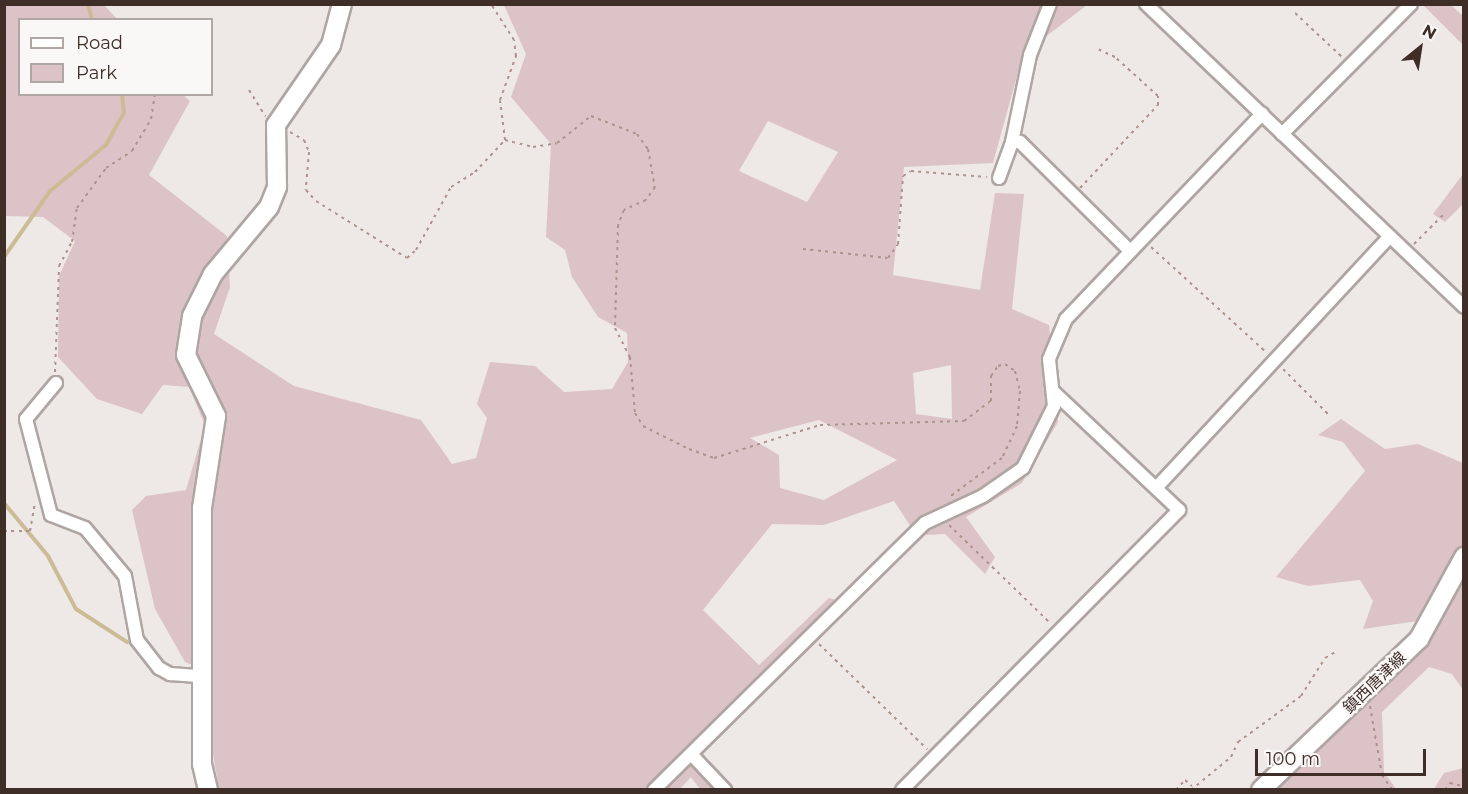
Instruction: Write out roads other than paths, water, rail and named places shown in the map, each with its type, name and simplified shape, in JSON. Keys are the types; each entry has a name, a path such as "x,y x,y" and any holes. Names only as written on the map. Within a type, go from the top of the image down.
{"street":[{"path":"207,789 201,676 202,507 216,416 186,355 192,316 213,274 273,197 276,125 331,45 342,4"},
{"path":"999,177 1012,142 1030,54 1050,4"},
{"path":"1146,4 1464,307"},
{"path":"1282,134 1411,4"},
{"path":"654,789 935,516 983,496 1023,468 1048,424 1054,392 1049,359 1057,333 1130,251 1262,114"},
{"path":"1012,142 1027,147 1130,251"},
{"path":"1157,487 1389,237"},
{"path":"56,383 26,419 51,515 86,528 125,576 137,640 159,668 170,674 201,676"},
{"path":"902,789 1179,510 1054,392"},
{"name":"鎮西唐津線","path":"1261,789 1364,696 1419,639 1464,557"},
{"path":"691,754 725,789"}],"waterway":[{"path":"88,4 92,18"},
{"path":"4,257 50,191 106,145 124,113 122,96"},
{"path":"4,503 48,556 76,609 127,642"}]}
